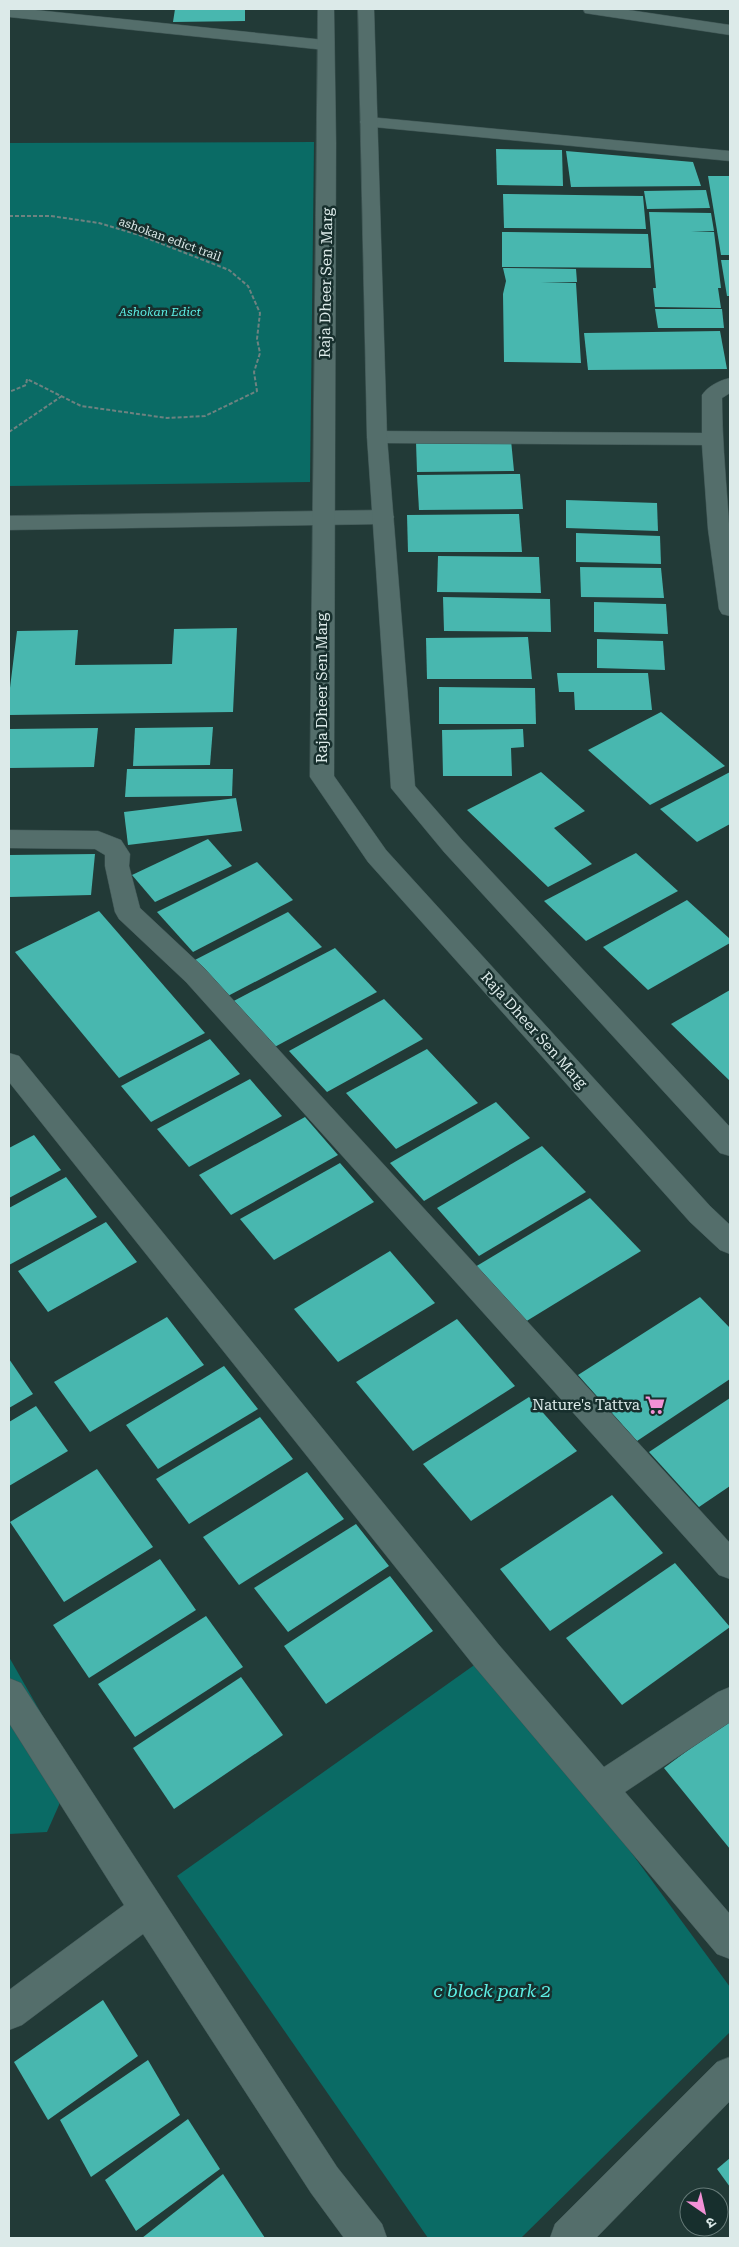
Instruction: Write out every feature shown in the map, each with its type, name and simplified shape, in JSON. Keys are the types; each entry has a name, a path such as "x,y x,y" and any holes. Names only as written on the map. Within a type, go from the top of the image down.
{"street":[{"name":"Raja Dheer Sen Marg","path":"326,9 327,143 322,777 377,856 700,1214 730,1242"},
{"path":"366,9 377,437 403,788 453,846 730,1145"},
{"path":"591,9 649,13 730,30"},
{"path":"9,12 326,45"},
{"path":"369,122 730,156"},
{"path":"730,384 712,395 711,439 725,548 730,609"},
{"path":"377,437 711,439"},
{"path":"9,523 383,517"},
{"path":"9,839 98,840 112,846 118,854 117,866 128,912 195,975 730,1565"},
{"path":"9,1063 487,1656 730,1941"},
{"path":"9,1694 324,2180 368,2238"},
{"path":"600,1789 730,1703"},
{"path":"9,2012 147,1909"},
{"path":"569,2238 730,2075"}],"path":[{"name":"ashokan edict trail","path":"9,216 51,216 99,223 139,235 229,270 248,286 260,313 258,338 260,353 254,372 257,391 205,416 166,418 81,406 27,379 26,385 9,392"},
{"path":"9,432 62,396"}],"green space":[{"name":"Ashokan Edict","path":"314,142 310,482 9,486 9,143"},
{"name":"c block park 2","path":"487,1656 730,1987 730,2032 521,2238 428,2238 177,1876"},
{"path":"9,1657 74,1771 47,1832 9,1834"}],"building":[{"path":"175,9 245,9 245,21 173,22"},
{"path":"496,149 562,150 563,186 497,185"},
{"path":"566,151 693,162 701,186 571,187"},
{"path":"708,176 730,176 730,255 721,255"},
{"path":"706,190 710,208 647,209 644,191"},
{"path":"503,194 643,196 646,229 504,228"},
{"path":"649,212 711,213 714,231 691,231 714,232 721,288 718,288 721,308 655,307 653,288 656,288"},
{"path":"502,232 648,234 651,268 502,267"},
{"path":"721,260 730,260 730,296 727,296"},
{"path":"503,268 576,269 577,282 541,282 576,283 581,363 504,362 503,294 506,281"},
{"path":"655,309 722,309 724,328 658,328"},
{"path":"720,331 727,369 588,370 584,333"},
{"path":"511,440 514,471 417,472 416,442"},
{"path":"520,474 523,509 419,510 417,475"},
{"path":"566,500 657,503 658,531 566,528"},
{"path":"519,514 522,552 408,552 407,515"},
{"path":"576,533 660,536 661,564 576,562"},
{"path":"438,556 539,557 541,593 437,592"},
{"path":"580,567 661,568 664,598 581,597"},
{"path":"443,597 550,599 551,632 444,631"},
{"path":"594,602 666,604 668,634 594,632"},
{"path":"237,628 233,712 9,715 9,696 17,631 78,630 75,665 172,664 174,629"},
{"path":"528,637 532,679 427,679 426,638"},
{"path":"597,639 663,641 665,670 597,668"},
{"path":"557,673 648,673 652,710 575,710 574,692 559,692"},
{"path":"439,687 535,688 536,724 439,724"},
{"path":"661,712 725,766 650,805 588,750"},
{"path":"213,727 210,765 133,766 135,728"},
{"path":"98,728 94,767 9,768 9,729"},
{"path":"523,729 524,747 511,748 512,776 443,776 442,730"},
{"path":"127,769 233,769 232,796 125,797"},
{"path":"541,772 585,811 554,828 592,864 548,887 467,810"},
{"path":"730,772 730,824 697,842 660,809"},
{"path":"236,798 242,831 128,845 124,812"},
{"path":"208,839 232,866 155,902 132,875"},
{"path":"636,853 678,891 586,941 544,901"},
{"path":"95,854 91,895 9,897 9,855"},
{"path":"257,862 293,900 193,952 157,912"},
{"path":"687,900 730,939 730,943 648,990 603,947"},
{"path":"99,911 205,1033 119,1078 15,952"},
{"path":"288,912 322,947 224,998 191,962"},
{"path":"335,948 377,992 269,1050 228,1004"},
{"path":"730,990 730,1081 671,1024"},
{"path":"384,999 423,1039 327,1092 289,1051"},
{"path":"210,1039 240,1074 151,1122 121,1086"},
{"path":"427,1049 478,1103 396,1149 346,1093"},
{"path":"250,1079 282,1116 189,1167 157,1129"},
{"path":"496,1102 530,1138 424,1201 390,1163"},
{"path":"305,1117 338,1155 231,1215 199,1175"},
{"path":"34,1135 61,1170 9,1198 9,1148"},
{"path":"542,1146 586,1192 479,1256 437,1208"},
{"path":"340,1163 374,1202 274,1260 240,1219"},
{"path":"66,1177 97,1217 9,1265 9,1208"},
{"path":"590,1198 641,1251 525,1322 475,1267"},
{"path":"106,1222 137,1262 48,1312 18,1271"},
{"path":"390,1251 435,1303 338,1362 294,1309"},
{"path":"700,1297 730,1328 730,1379 637,1441 578,1375"},
{"path":"167,1317 204,1365 90,1432 54,1382"},
{"path":"457,1319 515,1386 413,1451 356,1382"},
{"path":"9,1359 33,1394 9,1408"},
{"path":"224,1366 258,1409 158,1469 126,1425"},
{"path":"529,1397 577,1451 471,1521 423,1464"},
{"path":"730,1398 730,1486 699,1507 649,1452"},
{"path":"36,1406 68,1451 9,1486 9,1422"},
{"path":"260,1417 293,1459 189,1524 156,1479"},
{"path":"97,1469 153,1547 64,1602 10,1522"},
{"path":"307,1472 344,1519 239,1585 203,1537"},
{"path":"612,1495 663,1553 550,1631 500,1569"},
{"path":"356,1524 389,1566 288,1632 254,1588"},
{"path":"160,1559 196,1610 89,1678 53,1625"},
{"path":"675,1563 730,1627 622,1705 566,1638"},
{"path":"390,1576 433,1631 326,1704 284,1646"},
{"path":"206,1616 243,1667 135,1737 98,1684"},
{"path":"241,1677 283,1735 174,1809 133,1748"},
{"path":"730,1719 730,1849 664,1768"},
{"path":"103,2000 138,2056 48,2120 14,2062"},
{"path":"148,2060 180,2115 91,2177 60,2120"},
{"path":"188,2119 220,2169 136,2231 105,2180"},
{"path":"730,2158 730,2187 717,2169"},
{"path":"223,2174 265,2238 142,2238"}],"place":[{"name":"Nature's Tattva","path":"655,1405"}]}
